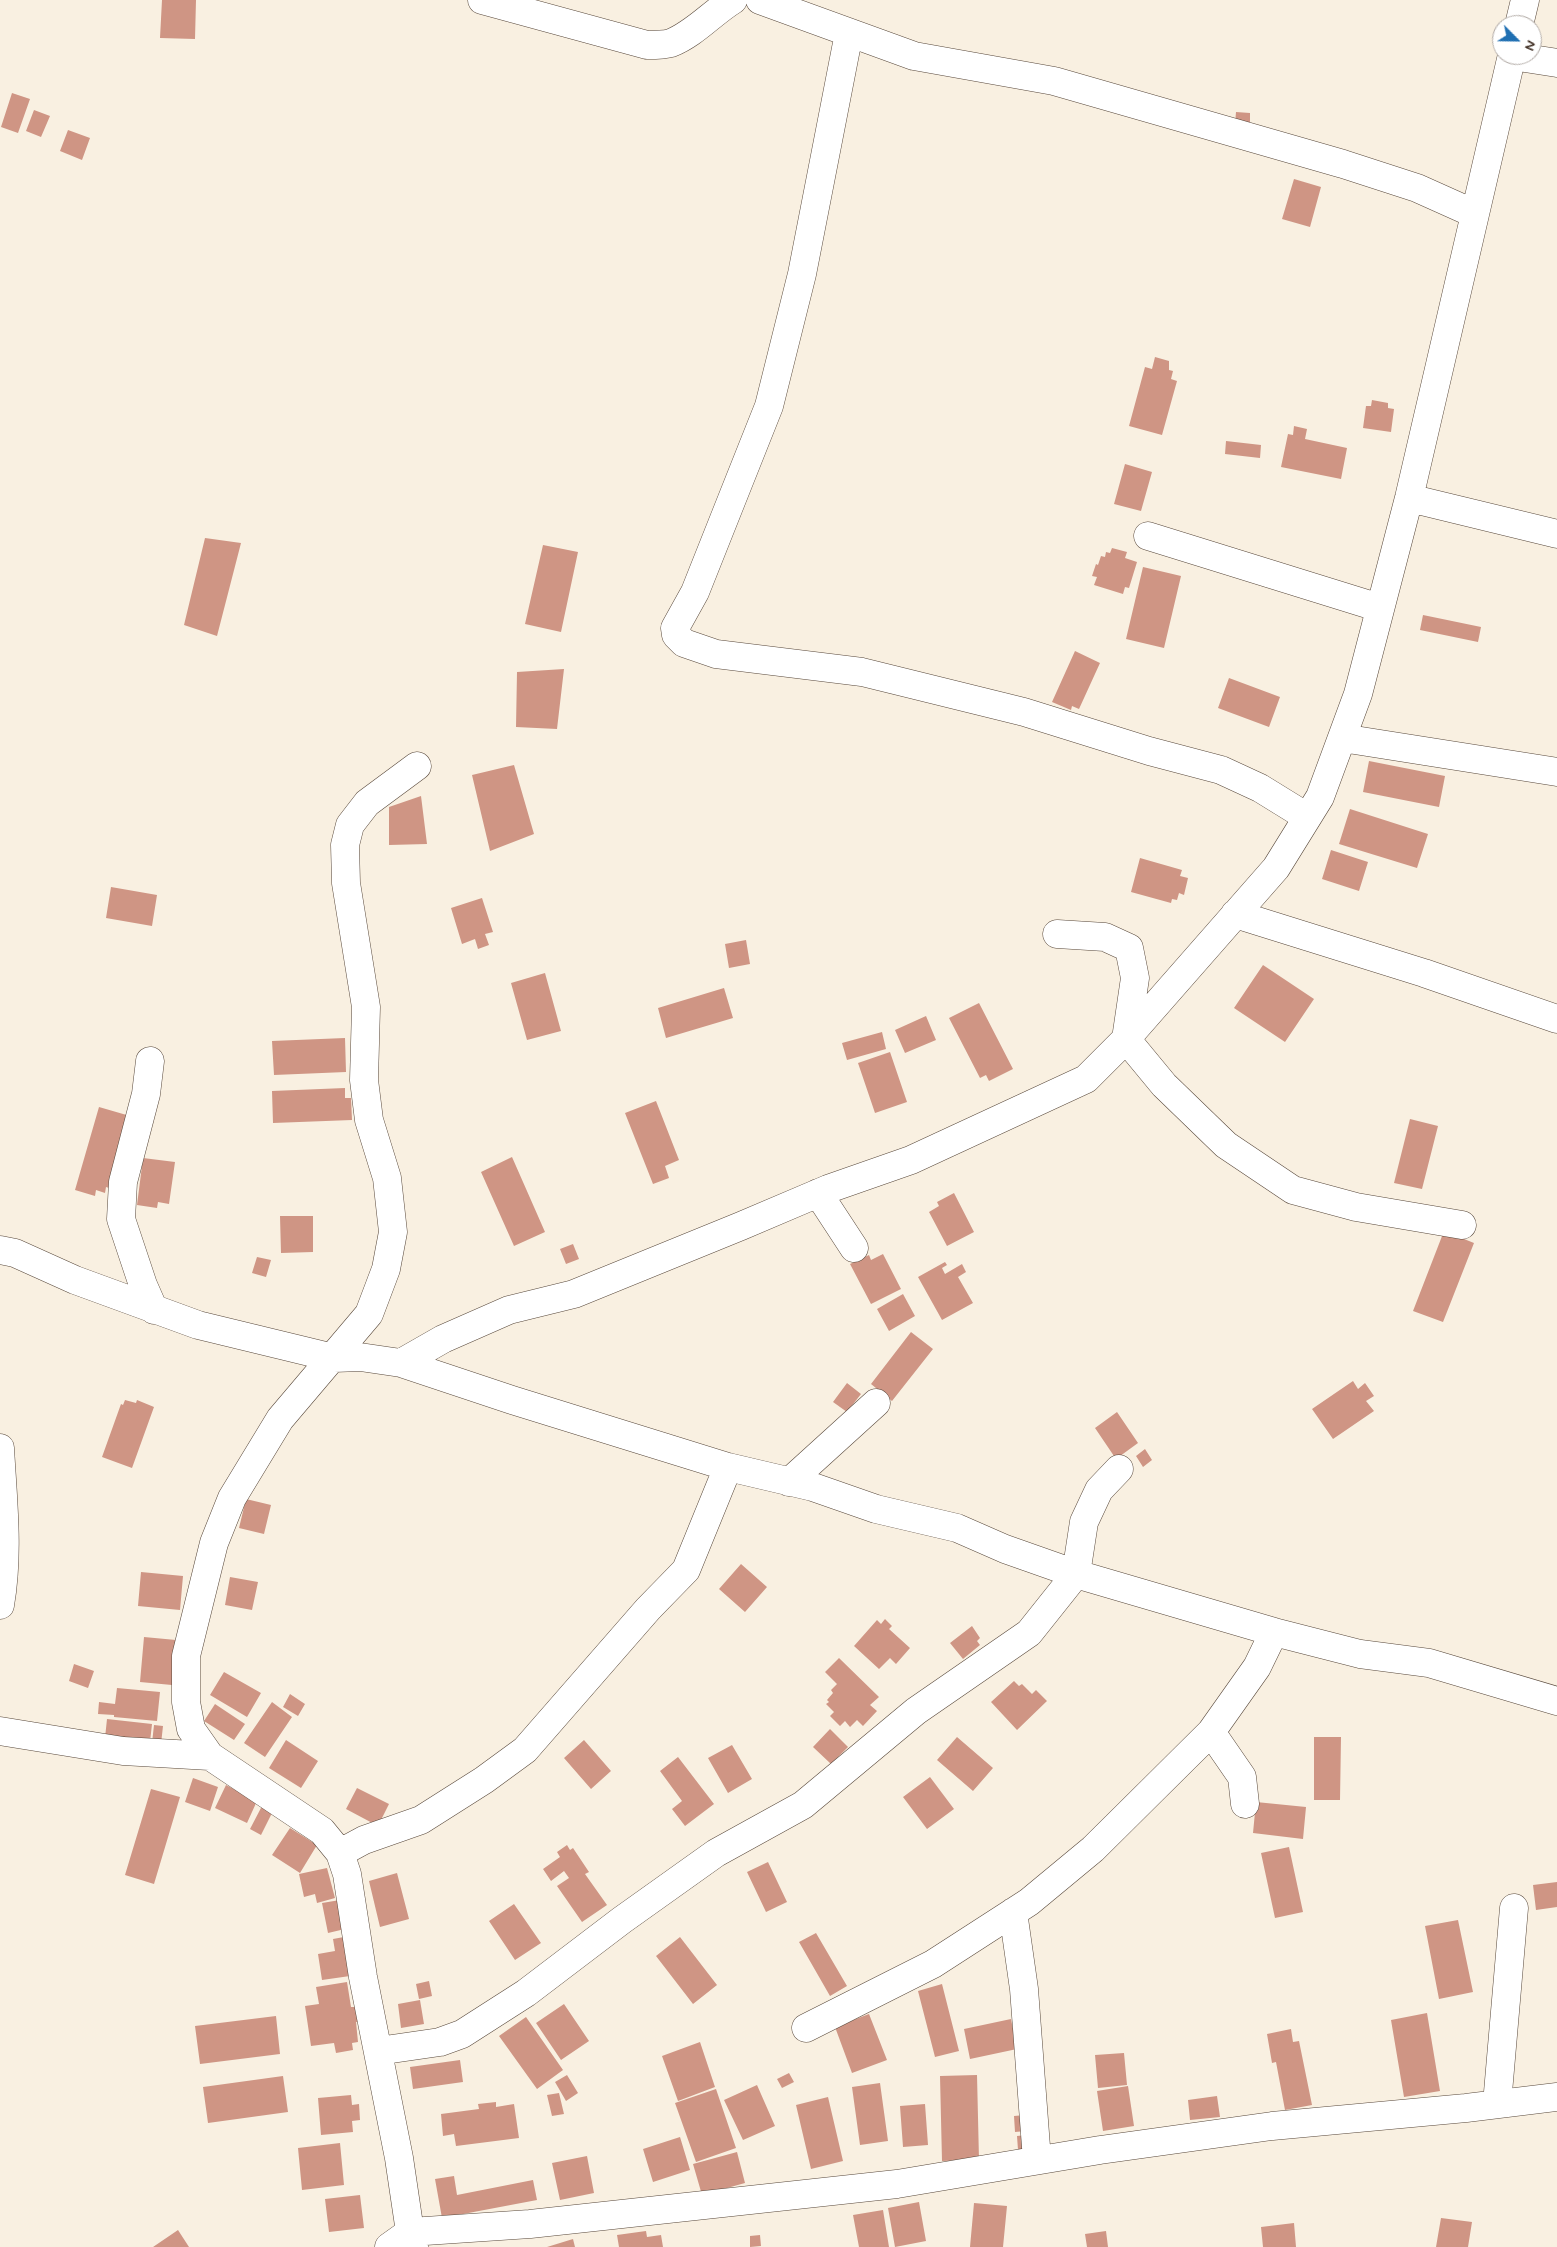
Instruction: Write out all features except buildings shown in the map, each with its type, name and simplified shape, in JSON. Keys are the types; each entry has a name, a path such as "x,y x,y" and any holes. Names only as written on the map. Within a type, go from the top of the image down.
{"street":[{"path":"482,0 647,45 669,43 689,34 715,11 733,0"},
{"path":"760,0 804,14 849,33 914,56 1054,81 1334,162 1417,188 1474,214"},
{"path":"1521,15 1525,0"},
{"path":"849,33 802,274 769,406 695,592 675,628 676,635 684,643 716,654 862,672 1024,712 1148,751 1221,770 1260,788 1307,817"},
{"path":"1542,60 1557,63"},
{"path":"401,1363 443,1339 509,1310 574,1294 818,1193 910,1160 1086,1079 1126,1040 1276,868 1320,797 1358,694 1410,498 1510,65"},
{"path":"1410,498 1557,534"},
{"path":"1148,536 1380,608"},
{"path":"1342,738 1557,772"},
{"path":"417,766 367,803 350,825 346,845 346,883 366,1007 364,1080 369,1120 388,1178 393,1232 386,1269 369,1314 334,1358 280,1419 232,1498 214,1543 186,1656 186,1702 191,1729 210,1756 322,1830 340,1853 347,1874 363,1977 378,2051 405,2242 530,2224 887,2185 1037,2160 1272,2126 1557,2097"},
{"path":"1235,914 1424,973 1557,1019"},
{"path":"1057,934 1105,937 1129,948 1135,978 1126,1040 1164,1085 1226,1145 1293,1190 1356,1207 1462,1225"},
{"path":"150,1061 146,1094 123,1182 122,1219 143,1285 154,1310"},
{"path":"818,1193 854,1248"},
{"path":"0,1250 15,1253 75,1280 198,1325 334,1358 360,1357 401,1363 512,1400 728,1467 813,1487 876,1509 957,1528 1005,1549 1076,1574 1274,1632 1360,1654 1429,1663 1557,1701"},
{"path":"789,1482 876,1403"},
{"path":"0,1448 5,1528 5,1574 0,1605"},
{"path":"340,1853 364,1840 421,1820 484,1780 526,1750 648,1609 686,1570 728,1467"},
{"path":"378,2051 440,2042 462,2034 526,1993 622,1920 716,1853 803,1805 916,1711 1029,1633 1076,1574 1084,1522 1099,1490 1119,1469"},
{"path":"806,2028 933,1964 1029,1902 1093,1849 1210,1732 1257,1667 1274,1632"},
{"path":"0,1731 123,1752 210,1756"},
{"path":"1210,1732 1242,1777 1245,1804"},
{"path":"1497,2104 1514,1908"},
{"path":"1013,1912 1024,1989 1037,2160"}]}
